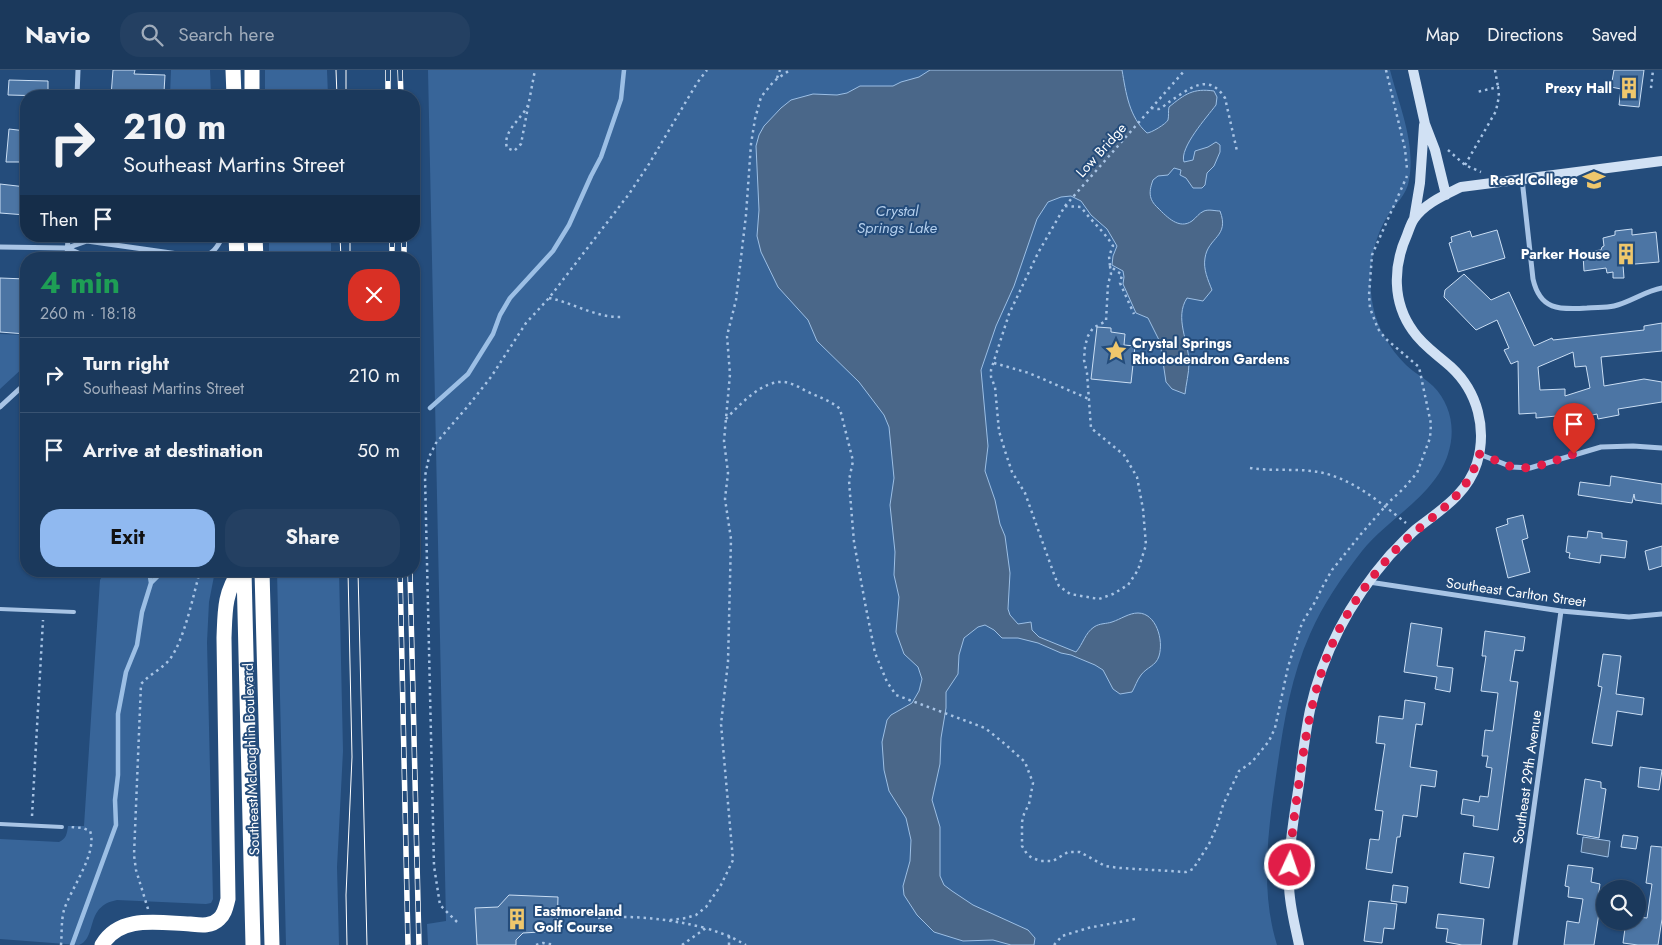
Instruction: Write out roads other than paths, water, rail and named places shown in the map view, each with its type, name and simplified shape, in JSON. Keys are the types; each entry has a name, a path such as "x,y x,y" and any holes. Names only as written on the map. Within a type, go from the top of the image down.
{"highway":[{"path":"233,70 234,90"},
{"path":"252,70 252,90"},
{"path":"102,945 116,929 126,924 152,922 213,924 221,919 226,910 228,898 224,638 226,601 231,582 235,577"},
{"name":"Southeast McLoughlin Boulevard","path":"244,577 253,945"},
{"name":"Southeast McLoughlin Boulevard","path":"262,577 272,945"}],"main road":[{"path":"1413,70 1424,124 1435,150 1446,195"},
{"path":"1299,945 1289,886 1293,828 1306,730 1314,693 1327,655 1345,618 1368,582 1390,555 1415,530 1458,495 1474,472 1479,454 1481,430 1477,407 1472,395 1459,375 1421,341 1404,318 1399,304 1396,280 1399,255 1414,219 1420,183 1424,124"},
{"path":"1414,219 1426,208 1461,188 1662,161"}],"street":[{"path":"77,90 78,70"},
{"path":"1522,179 1533,279 1536,291 1546,304 1567,310 1614,306 1644,293 1662,288"},
{"path":"68,242 68,252"},
{"path":"0,247 68,248 84,242"},
{"path":"93,242 150,252"},
{"path":"68,248 76,252"},
{"path":"0,407 20,389"},
{"path":"1479,454 1512,467 1530,468 1601,447 1633,446 1662,448"},
{"name":"Southeast Carlton Street","path":"1368,582 1561,611 1629,617 1662,614"},
{"name":"Southeast 29th Avenue","path":"1516,945 1561,611"}],"lane":[{"path":"0,609 74,612"},
{"path":"0,824 62,827"}],"water":[{"name":"Crystal Springs Lake","path":"930,70 1122,70 1132,112 1147,133 1167,122 1169,107 1185,95 1195,91 1207,90 1214,91 1217,97 1216,105 1195,133 1184,156 1184,162 1193,160 1195,151 1216,142 1220,145 1220,152 1214,166 1207,173 1205,185 1202,188 1193,188 1186,178 1180,175 1181,170 1174,168 1168,175 1158,176 1153,180 1150,191 1155,205 1169,218 1178,223 1182,224 1192,221 1202,212 1208,210 1220,211 1222,220 1220,232 1210,245 1205,258 1205,270 1212,290 1203,301 1187,298 1183,306 1182,322 1189,363 1185,394 1172,389 1166,382 1160,342 1148,318 1136,313 1123,284 1123,271 1112,265 1117,246 1107,229 1091,215 1081,201 1071,196 1061,197 1048,202 1037,219 1014,286 996,326 981,370 988,446 985,471 1005,536 1010,573 1008,609 1010,615 1018,624 1031,622 1032,630 1039,637 1076,652 1088,632 1094,627 1131,614 1144,614 1154,622 1160,643 1159,656 1156,662 1141,675 1132,692 1120,694 1113,689 1103,670 1095,665 1038,643 1018,638 1002,638 985,625 978,627 964,638 959,655 958,674 946,692 940,764 932,800 940,827 940,876 944,885 973,905 1028,930 1035,938 1034,945 1011,945 993,940 963,941 934,932 917,915 904,895 903,886 910,861 911,840 906,818 889,791 884,770 882,742 887,720 891,715 912,703 919,691 922,679 918,667 904,654 896,632 899,597 894,575 895,552 890,505 894,478 889,427 884,415 859,382 817,341 808,320 778,287 761,252 757,236 759,210 756,146 764,126 781,108 791,100 813,94 837,95 847,93 860,86 893,86 919,77"},
{"path":"1583,837 1610,841 1608,857 1581,852"}],"waterway":[{"path":"430,408 468,374 493,334 500,315 510,298 553,251 569,225 601,157 621,99 624,70"},
{"path":"150,577 151,583"},
{"path":"72,945 116,825 118,714 126,672 137,645 142,612 151,583 157,577"}],"tram line":[{"path":"336,70 337,90"},
{"path":"346,70 346,90"},
{"path":"340,242 341,252"},
{"path":"350,242 350,252"},
{"path":"347,945 346,895 352,757 348,577"},
{"path":"358,577 367,945"}],"railway":[{"path":"388,70 388,90"},
{"path":"400,70 401,90"},
{"path":"392,242 392,252"},
{"path":"404,242 404,252"},
{"path":"400,577 408,945"},
{"path":"410,577 419,945"}],"place":[{"name":"Prexy Hall","path":"1629,88"},
{"name":"Reed College","path":"1594,180"},
{"name":"Parker House","path":"1626,254"},
{"name":"Crystal Springs Rhododendron Gardens","path":"1116,351"},
{"name":"Eastmoreland Golf Course","path":"517,919"}]}
